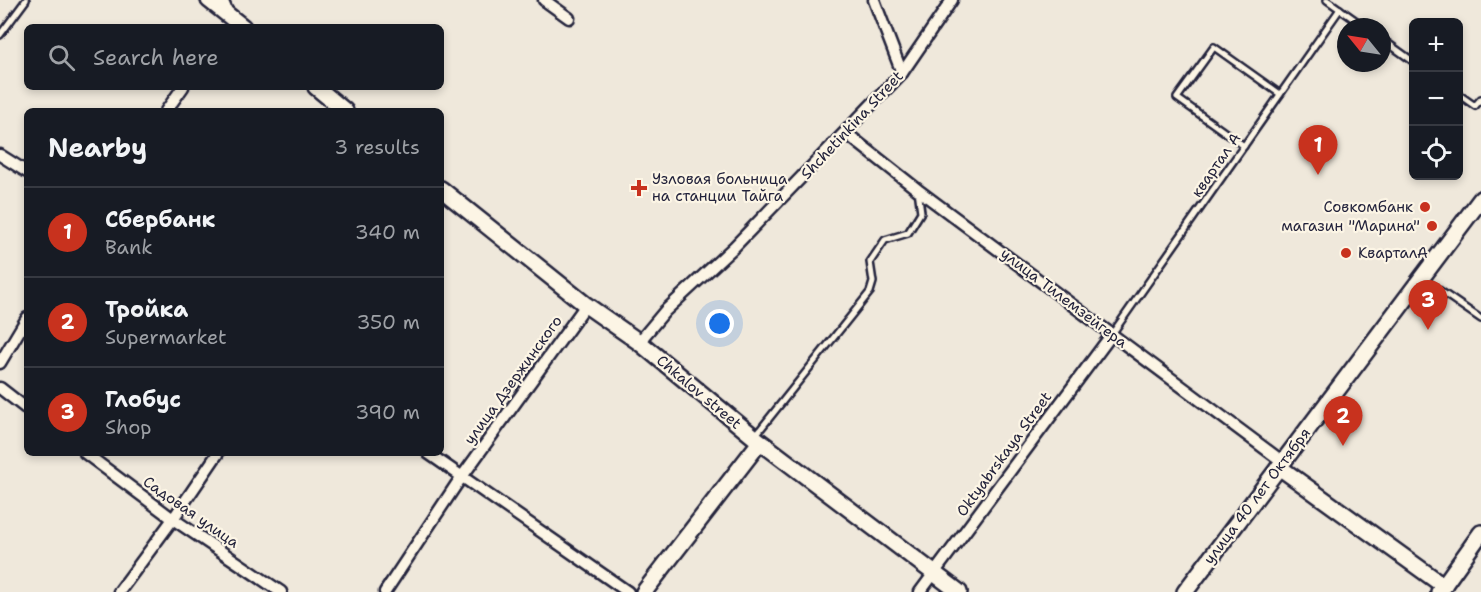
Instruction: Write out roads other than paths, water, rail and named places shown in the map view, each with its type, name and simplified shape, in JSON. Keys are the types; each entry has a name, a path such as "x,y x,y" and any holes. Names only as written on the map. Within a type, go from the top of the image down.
{"street":[{"path":"209,0 234,24"},
{"path":"544,0 569,18"},
{"path":"874,0 902,73"},
{"name":"Shchetinkina Street","path":"639,342 665,311 735,247 902,73 952,0"},
{"path":"168,108 181,90"},
{"path":"320,90 341,108"},
{"name":"улица Тилемзейгера","path":"846,133 918,190 1112,334 1442,589"},
{"path":"0,154 24,170"},
{"name":"Chkalov street","path":"444,191 586,305 639,342 757,440 959,592"},
{"name":"улица 40 лет Октября","path":"1185,592 1481,200"},
{"name":"улица Дзержинского","path":"385,592 462,476 586,305"},
{"path":"0,363 24,323"},
{"name":"Oktyabrskaya Street","path":"921,592 1112,334"},
{"path":"0,388 24,407"},
{"path":"644,592 757,440"},
{"name":"Садовая улица","path":"89,456 173,519 280,592"},
{"path":"119,592 216,456"},
{"path":"432,456 628,592"},
{"path":"1442,589 1481,533"}],"lane":[{"path":"0,35 26,0"},
{"path":"225,0 234,24"},
{"path":"1327,0 1352,18"},
{"name":"квартал А","path":"1112,334 1340,9"},
{"path":"1391,46 1409,59"},
{"path":"1244,146 1177,98 1214,47 1280,94"},
{"path":"1463,98 1475,106 1481,99"},
{"path":"757,440 870,292 873,282 870,262 885,240 908,233 921,212 918,190"},
{"path":"1421,279 1481,319"}],"place":[{"name":"Сбербанк","path":"1318,175"},
{"name":"Узловая больница на станции Тайга","path":"639,188"},
{"name":"Совкомбанк","path":"1425,207"},
{"name":"магазин \"Марина\"","path":"1432,226"},
{"name":"КварталА","path":"1346,253"},
{"name":"Глобус","path":"1428,330"},
{"name":"Тройка","path":"1343,446"}]}
